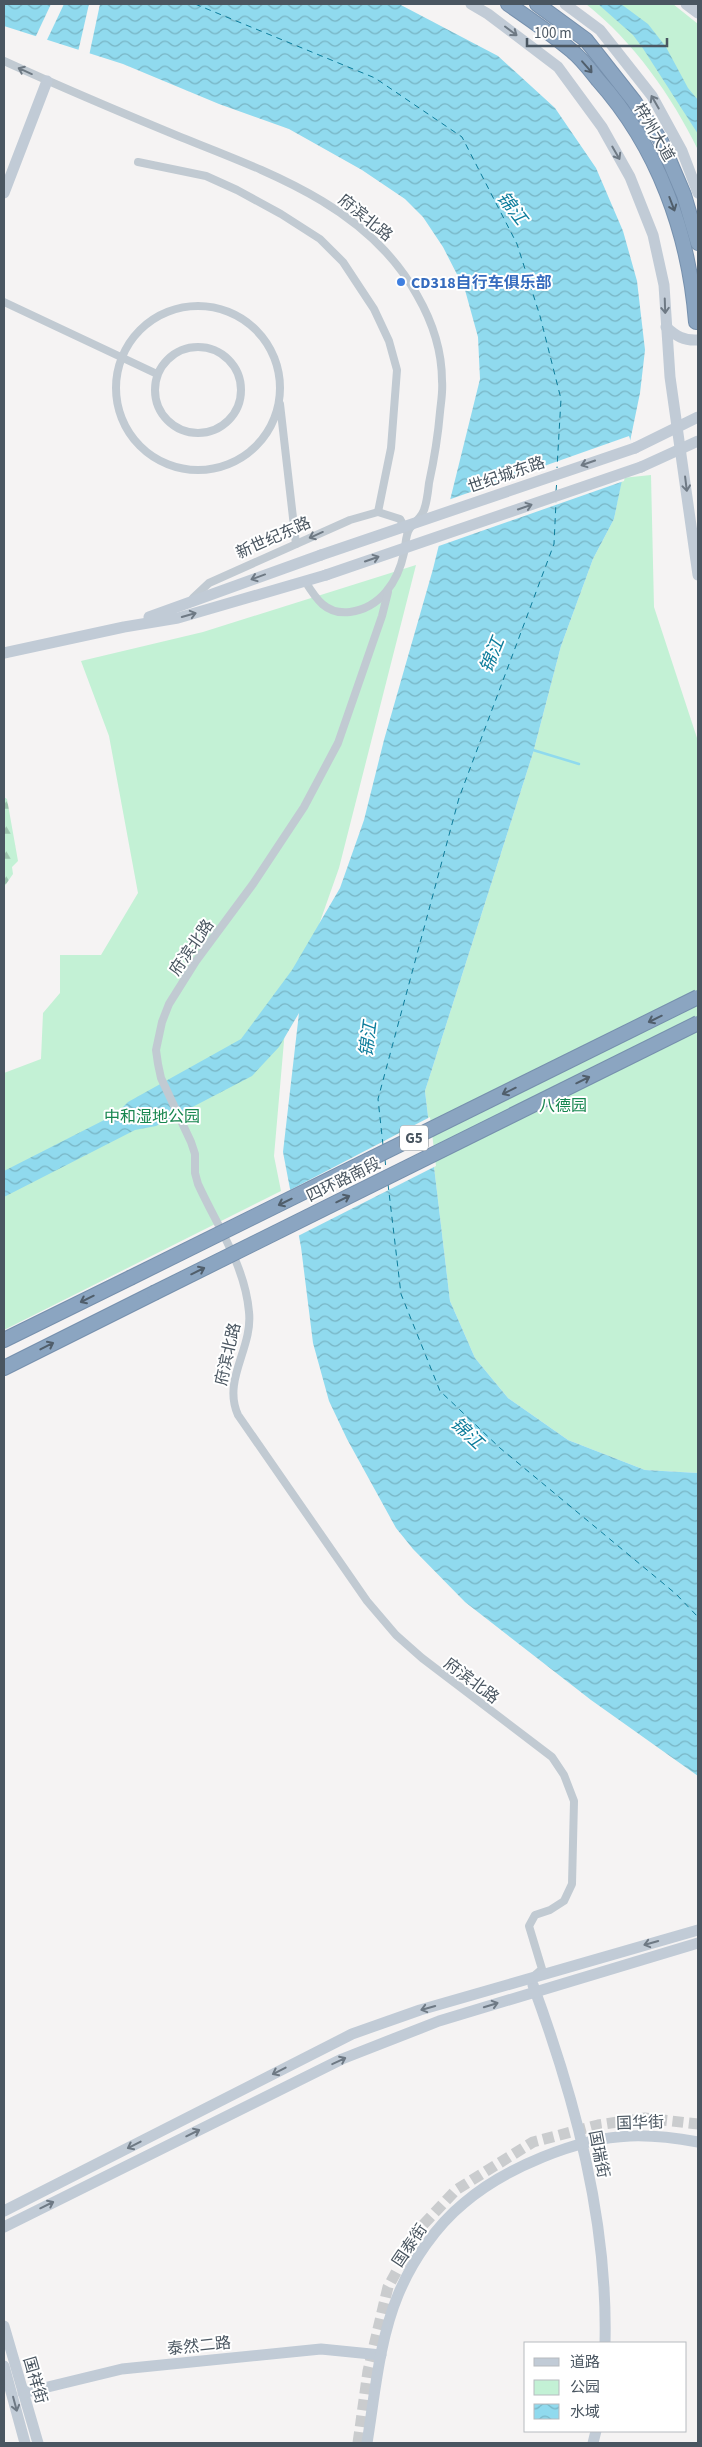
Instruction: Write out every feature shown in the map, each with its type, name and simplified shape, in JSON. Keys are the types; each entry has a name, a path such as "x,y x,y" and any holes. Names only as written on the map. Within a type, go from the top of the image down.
{"highway":[{"name":"梓州大道","path":"508,4 574,53 615,99 642,140 673,205 688,263 696,322"},
{"name":"梓州大道","path":"537,4 586,40 661,141 684,195 698,243"},
{"name":"四环路南段","path":"4,1340 698,997"},
{"name":"四环路南段","path":"4,1368 698,1023"}],"street":[{"path":"471,4 488,14 558,67 602,127 630,177 653,235 664,285 670,378 698,575"},
{"path":"566,4 600,30 652,96 682,151 698,193"},
{"path":"686,4 698,13"},
{"name":"府滨北路","path":"4,61 47,81 265,170 334,207 368,233 393,258 426,310 437,340 443,380 439,432 424,512 407,531 404,555 388,592 382,616 338,743 304,808 253,884 196,961 169,1004 158,1033 156,1050 161,1078 196,1154 195,1173 198,1184 244,1279 250,1313 245,1349 232,1390 232,1403 238,1415 367,1601 396,1635 422,1658 552,1757 564,1775 574,1801 572,1884 564,1901 550,1910 535,1915 529,1926 542,1969 530,1978"},
{"path":"4,193 8,167 24,144 47,81"},
{"path":"138,162 206,176 237,190 281,214 320,239 343,262 374,309 389,341 397,370 391,448 378,512 400,520 407,531"},
{"path":"4,302 157,374"},
{"path":"280,401 272,426 256,447 234,462 209,470 183,469 158,460 138,444 123,423 116,398 118,370 128,344 148,323 172,310 200,306 228,311 252,325 270,347 280,373 280,401 296,544"},
{"path":"666,327 676,336 689,340 698,340"},
{"path":"202,346 216,350 228,358 236,368 241,382 242,396 237,410 228,422 216,430 202,433 180,429 163,416 156,402 154,388 157,374 165,362 175,353 188,347 202,346"},
{"name":"世纪城东路","path":"320,554 634,448 698,417"},
{"path":"681,450 698,440"},
{"name":"新世纪东路","path":"4,653 124,626 178,618 326,575 641,467 681,450"},
{"name":"新世纪东路","path":"189,603 209,583 350,520 378,512"},
{"name":"新世纪东路","path":"124,626 320,554"},
{"path":"305,581 314,595 326,607 336,613 352,612 369,606 388,592"},
{"path":"4,2211 352,2034 420,2010 698,1930"},
{"path":"4,2227 342,2059 439,2022 698,1943"},
{"name":"国瑞街","path":"530,1978 561,2064 583,2143 606,2305 605,2342"},
{"name":"国华街","path":"583,2143 629,2136 670,2136 698,2142"},
{"name":"国泰街","path":"367,2443 381,2355 398,2295 416,2258 463,2203 492,2182 540,2159 583,2143"},
{"name":"国祥街","path":"4,2326 38,2443"},
{"name":"泰然二路","path":"23,2393 122,2369 321,2349 381,2355"},
{"name":"国祥街","path":"4,2366 25,2443"}],"green space":[{"path":"586,4 673,4 698,24 698,150 664,90 650,71 620,35"},
{"name":"八德园","path":"651,475 654,607 698,741 698,1473 645,1470 568,1440 508,1398 475,1358 450,1301 425,1091 533,753 561,646 593,559 614,519 622,478"},
{"name":"中和湿地公园","path":"416,565 339,868 286,1018 274,1156 281,1191 4,1330 4,1073 41,1059 43,1013 60,993 60,955 101,955 138,893 109,736 81,661 203,632"},
{"path":"4,797 7,799 18,861 12,867 13,874 4,887"}],"water":[{"name":"锦江","path":"4,4 399,4 498,56 555,108 596,168 623,231 637,281 645,350 640,393 614,519 593,559 561,646 533,753 425,1091 450,1301 475,1358 508,1398 568,1440 645,1470 698,1473 698,1776 591,1700 465,1602 413,1549 396,1528 347,1439 329,1401 313,1343 301,1247 283,1152 299,1013 279,1047 252,1076 156,1126 135,1130 4,1197 4,1171 116,1114 128,1102 241,1039 292,970 340,888 364,820 384,740 433,569 480,379 478,337 465,290 443,247 423,217 405,199 362,170 289,129 219,104 123,64 4,26"},
{"path":"598,4 621,4 648,24 666,47 688,88 698,100 698,134 633,35"}],"pier":[{"path":"51,4 64,4 46,42 35,38"},
{"path":"89,4 100,4 89,56 78,52"},
{"path":"629,436 632,445 624,481 436,547 448,500"},
{"path":"430,1117 436,1166 296,1237 288,1191"}],"waterway":[{"path":"533,750 579,764"}],"ferry route":[{"path":"195,4 375,78 462,137 517,244 540,316 561,399 557,468"},
{"path":"556,491 557,480"},
{"path":"383,1145 378,1099 459,798 554,544 556,502"},
{"path":"385,1159 386,1170"},
{"path":"388,1184 401,1294 440,1391 500,1448 676,1594 698,1617"}],"tunnel":[{"path":"358,2443 368,2371 388,2287 421,2227 456,2190 533,2142 598,2125 645,2118 698,2124"}],"place":[{"name":"CD318自行车俱乐部","path":"401,282"}]}
